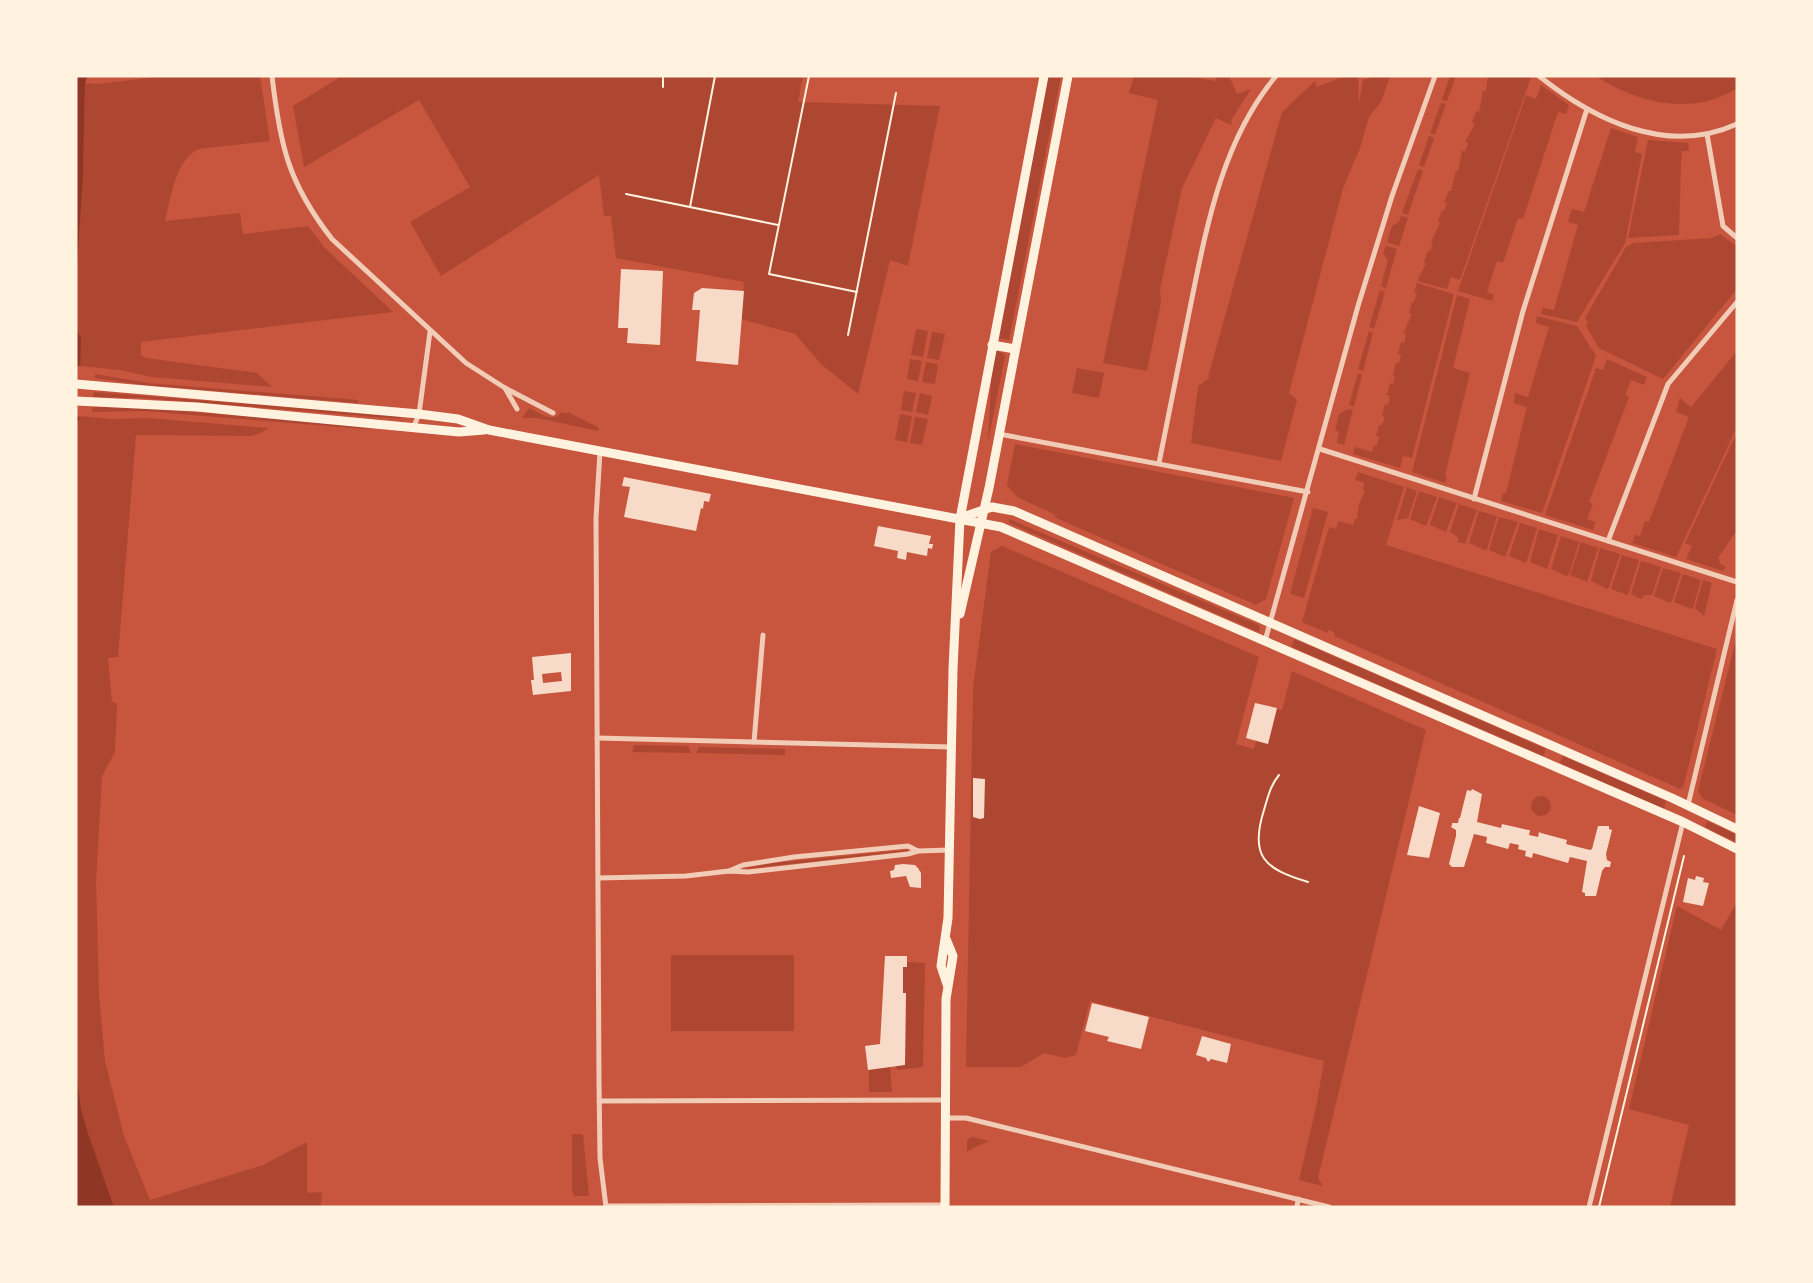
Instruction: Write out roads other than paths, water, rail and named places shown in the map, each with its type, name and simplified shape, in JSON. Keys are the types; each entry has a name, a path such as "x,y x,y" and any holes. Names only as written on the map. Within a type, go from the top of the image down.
{"main road":[{"path":"945,1206 948,984 941,966 946,939 960,518 1044,76"},
{"path":"956,634 999,434 1068,76"},
{"path":"992,344 1016,349"},
{"path":"76,384 458,419 489,430 981,522 1034,540 1683,822 1737,849"},
{"path":"76,401 160,404 414,426 459,432 489,430"},
{"path":"960,518 984,508 999,507 1014,511 1688,805 1737,829"}],"street":[{"path":"272,76 279,134 286,160 315,218 345,253 466,363 505,388 553,413"},
{"path":"1159,464 1207,226 1222,178 1251,111 1261,94 1276,76"},
{"path":"1266,641 1358,306 1388,210 1434,76"},
{"path":"1539,76 1587,109 1613,123 1647,134 1675,137 1707,134 1737,124"},
{"path":"1474,499 1523,311 1587,109"},
{"path":"1707,134 1723,226 1737,238"},
{"path":"1608,541 1668,384 1737,302"},
{"path":"414,426 418,414 430,332"},
{"path":"505,388 517,409"},
{"path":"999,434 1308,492"},
{"path":"1320,449 1737,582"},
{"path":"600,450 596,518 599,1101 600,1158 606,1207 945,1206"},
{"path":"1688,805 1737,600"},
{"path":"754,742 763,635"},
{"path":"598,738 951,747"},
{"path":"1589,1207 1683,822"},
{"path":"729,871 742,865 794,857 908,846 918,850 948,850"},
{"path":"599,878 686,876 729,871 748,872 908,854 918,850"},
{"path":"599,1101 946,1100"},
{"path":"946,1118 966,1118 1329,1207"},
{"path":"1296,1207 1298,1199"}]}
